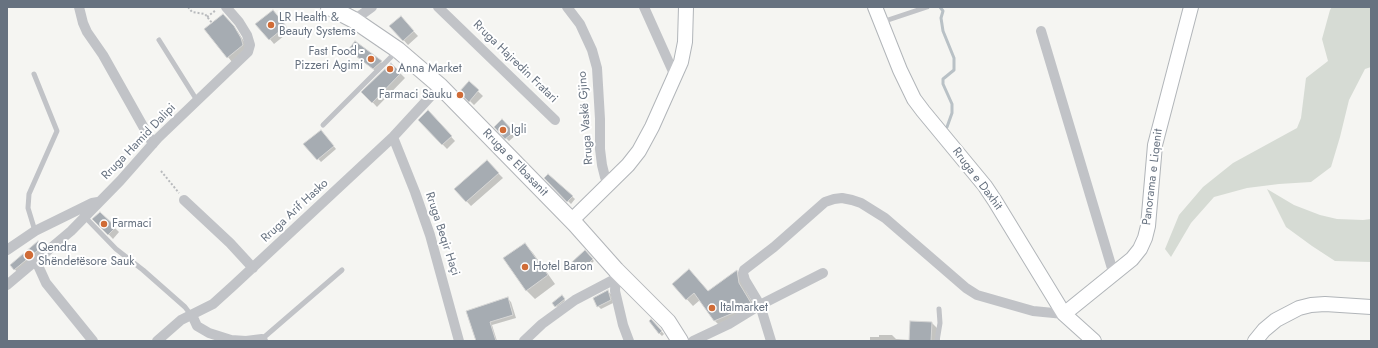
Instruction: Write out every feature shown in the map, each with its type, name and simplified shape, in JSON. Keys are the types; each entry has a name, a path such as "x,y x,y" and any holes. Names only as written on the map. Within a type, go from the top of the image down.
{"main road":[{"name":"Rruga e Elbasanit","path":"329,7 359,13 398,50 440,86 572,220 616,274 668,322 680,341"}],"street":[{"path":"80,7 83,23 87,32 103,56 152,144"},
{"path":"359,13 372,7"},
{"name":"Rruga Hajredin Fratari","path":"438,7 556,120"},
{"name":"Rruga Vaskë Gjino","path":"567,7 580,24 592,50 596,68 601,154 605,177 609,184"},
{"path":"644,7 676,76"},
{"path":"572,220 628,165 639,151 652,127 681,62 685,42 686,7"},
{"name":"Rruga e Daxhit","path":"875,7 900,70 914,99 988,191 1064,314 1094,341"},
{"name":"Panorama e Liqenit","path":"1064,314 1132,259 1140,249 1145,238 1148,226 1155,145 1191,7"},
{"name":"Rruga Hamid Dalipi","path":"7,285 71,231 100,202 152,144 198,102 248,52 250,45 247,35 240,22 221,8"},
{"path":"1041,31 1114,275"},
{"name":"Rruga Arif Hasko","path":"157,341 181,320 213,304 393,137 440,86"},
{"name":"Rruga Beqir Haçi","path":"393,137 430,235 459,341"},
{"path":"771,341 760,305 745,280 743,273 744,270 825,202 842,198 861,203 885,218 966,288 977,295 1033,311 1064,314"},
{"path":"184,200 230,243 252,268"},
{"path":"7,250 35,231 92,203 100,202"},
{"path":"36,261 46,283 93,341"},
{"path":"693,341 729,324 760,305 823,273"},
{"path":"524,341 542,324 616,274"},
{"path":"616,274 615,291 626,340"},
{"path":"1255,341 1264,330 1276,320 1299,308 1325,304 1371,307"},
{"path":"192,315 197,326 209,333 231,340 262,340"}],"lane":[{"path":"881,22 927,7"},
{"path":"159,40 198,102"},
{"path":"323,125 398,50"},
{"path":"34,74 57,131 29,194 28,208 35,231"},
{"path":"85,217 116,249 186,306 192,315"},
{"path":"262,340 342,270"},
{"path":"937,341 940,324 939,309"}],"path":[{"path":"188,7 192,12 205,14 212,23"},
{"path":"207,17 221,8"},
{"path":"161,171 184,200"}],"shaded area":[{"path":"1332,7 1371,7 1371,67 1365,69 1349,100 1331,167 1311,182 1247,188 1214,197 1191,223 1171,257 1165,249 1179,215 1203,187 1233,163 1297,128 1301,118 1306,78 1328,61 1322,39"},
{"path":"1267,189 1294,205 1320,215 1337,219 1371,219 1371,262 1335,261 1312,246 1286,227"}],"building":[{"name":"LR Health & Beauty Systems","path":"273,10 286,26 269,40 255,24"},
{"path":"223,14 234,26 243,45 227,58 204,29"},
{"path":"401,16 414,31 403,41 389,26"},
{"path":"355,41 382,61 373,69 348,50"},
{"path":"391,63 401,73 372,103 361,92"},
{"path":"469,81 479,90 469,102 459,92"},
{"path":"428,110 452,136 442,145 418,120"},
{"name":"Igli","path":"502,119 514,132 505,139 494,127"},
{"path":"321,130 334,146 317,160 303,144"},
{"path":"487,160 499,173 466,202 454,189"},
{"path":"548,174 573,196 567,202 544,178"},
{"name":"Farmaci","path":"100,212 116,227 108,235 92,219"},
{"name":"Qendra Shëndetësore Sauk","path":"38,241 43,246 14,270 10,265"},
{"name":"Hotel Baron","path":"525,243 548,275 526,291 503,258"},
{"path":"585,250 593,259 581,271 572,262"},
{"path":"689,269 708,291 737,270 739,283 751,303 738,311 714,321 694,293 686,300 672,284"},
{"path":"608,290 611,300 597,307 593,298"},
{"path":"562,295 565,299 555,307 552,303"},
{"path":"508,297 513,315 490,322 496,341 476,341 466,311"},
{"path":"651,319 662,331 659,334 649,321"},
{"path":"910,321 932,322 931,341 909,341"}],"waterway":[{"path":"940,7 943,11 941,18 943,31 954,58 954,70 943,79 943,84 952,104 952,113 947,127"}],"place":[{"name":"LR Health & Beauty Systems","path":"271,25"},
{"name":"Fast Food - Pizzeri Agimi","path":"371,59"},
{"name":"Anna Market","path":"390,69"},
{"name":"Farmaci Sauku","path":"460,95"},
{"name":"Igli","path":"503,130"},
{"name":"Farmaci","path":"104,224"},
{"name":"Qendra Shëndetësore Sauk","path":"29,255"},
{"name":"Hotel Baron","path":"525,267"},
{"name":"Italmarket","path":"712,308"}]}
